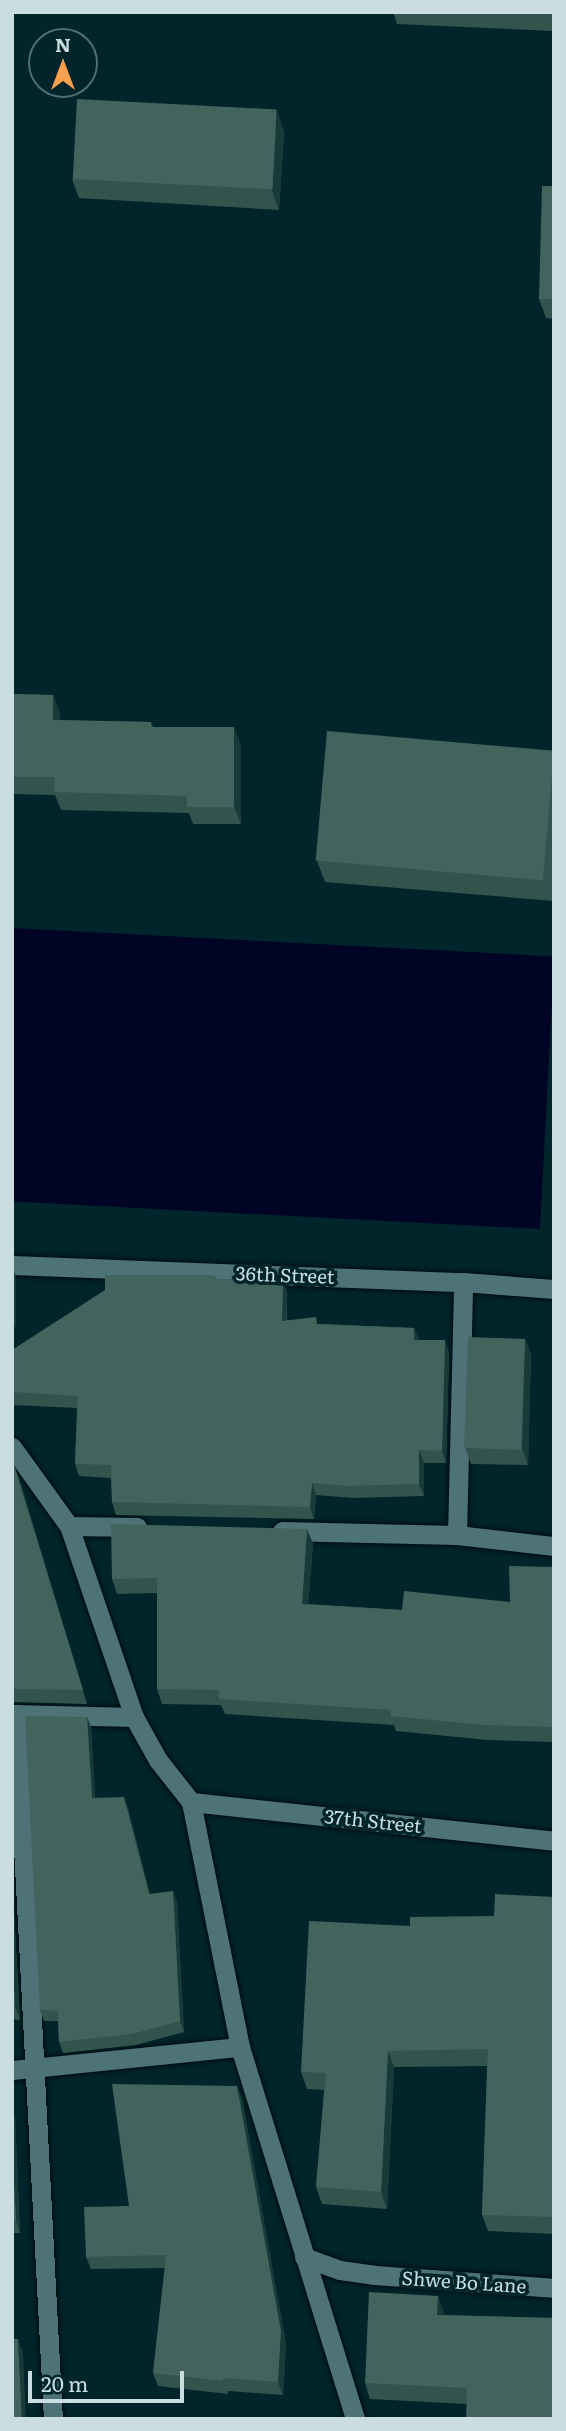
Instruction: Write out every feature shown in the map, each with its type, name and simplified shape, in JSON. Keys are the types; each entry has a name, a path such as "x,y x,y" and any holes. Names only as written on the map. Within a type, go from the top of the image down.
{"street":[{"name":"36th Street","path":"14,1265 463,1282 554,1289"},
{"path":"457,1535 463,1282"},
{"path":"12,1447 69,1526 134,1717 158,1760 191,1801 240,2047 355,2419"},
{"path":"69,1526 152,1528"},
{"path":"263,1530 457,1535 554,1546"},
{"path":"53,2419 36,2070 14,1714 134,1717"},
{"name":"37th Street","path":"191,1801 554,1841"},
{"path":"12,2070 36,2070 240,2047"},
{"name":"Shwe Bo Lane","path":"303,2257 340,2270 374,2275 554,2288"}],"water":[{"path":"12,928 554,956 540,1229 12,1201"}],"building":[{"path":"77,99 277,109 273,189 73,179"},
{"path":"542,186 554,186 554,299 539,299"},
{"path":"12,694 53,695 53,720 151,722 151,727 234,727 234,807 187,807 187,796 54,792 55,777 12,777"},
{"path":"327,731 554,751 543,880 316,861"},
{"path":"105,1275 214,1275 214,1279 283,1281 282,1321 316,1317 317,1324 414,1328 414,1340 445,1340 442,1451 419,1450 419,1484 348,1486 312,1483 310,1507 112,1502 111,1465 75,1464 78,1396 12,1392 12,1350 105,1290"},
{"path":"468,1337 525,1339 521,1450 464,1448"},
{"path":"12,1462 14,1465 83,1690 12,1689"},
{"path":"111,1524 307,1529 302,1604 402,1610 404,1591 510,1602 509,1566 554,1567 554,1727 483,1725 391,1716 391,1710 219,1699 219,1690 157,1689 157,1578 112,1579"},
{"path":"25,1716 87,1717 92,1798 124,1797 149,1894 173,1891 180,2021 132,2034 59,2042 58,2011 40,2010"},
{"path":"495,1894 554,1897 554,2217 482,2215 488,2049 388,2051 381,2192 316,2187 326,2073 301,2072 309,1921 410,1926 410,1917 494,1916"},
{"path":"12,1955 15,2006 12,2006"},
{"path":"112,2084 237,2086 281,2331 278,2382 223,2378 223,2381 153,2373 166,2255 86,2257 84,2207 129,2206"},
{"path":"12,2146 16,2220 12,2220"},
{"path":"369,2292 438,2296 437,2315 554,2318 554,2419 466,2419 467,2388 365,2383"},
{"path":"12,2339 18,2339 22,2419 12,2419"}]}
